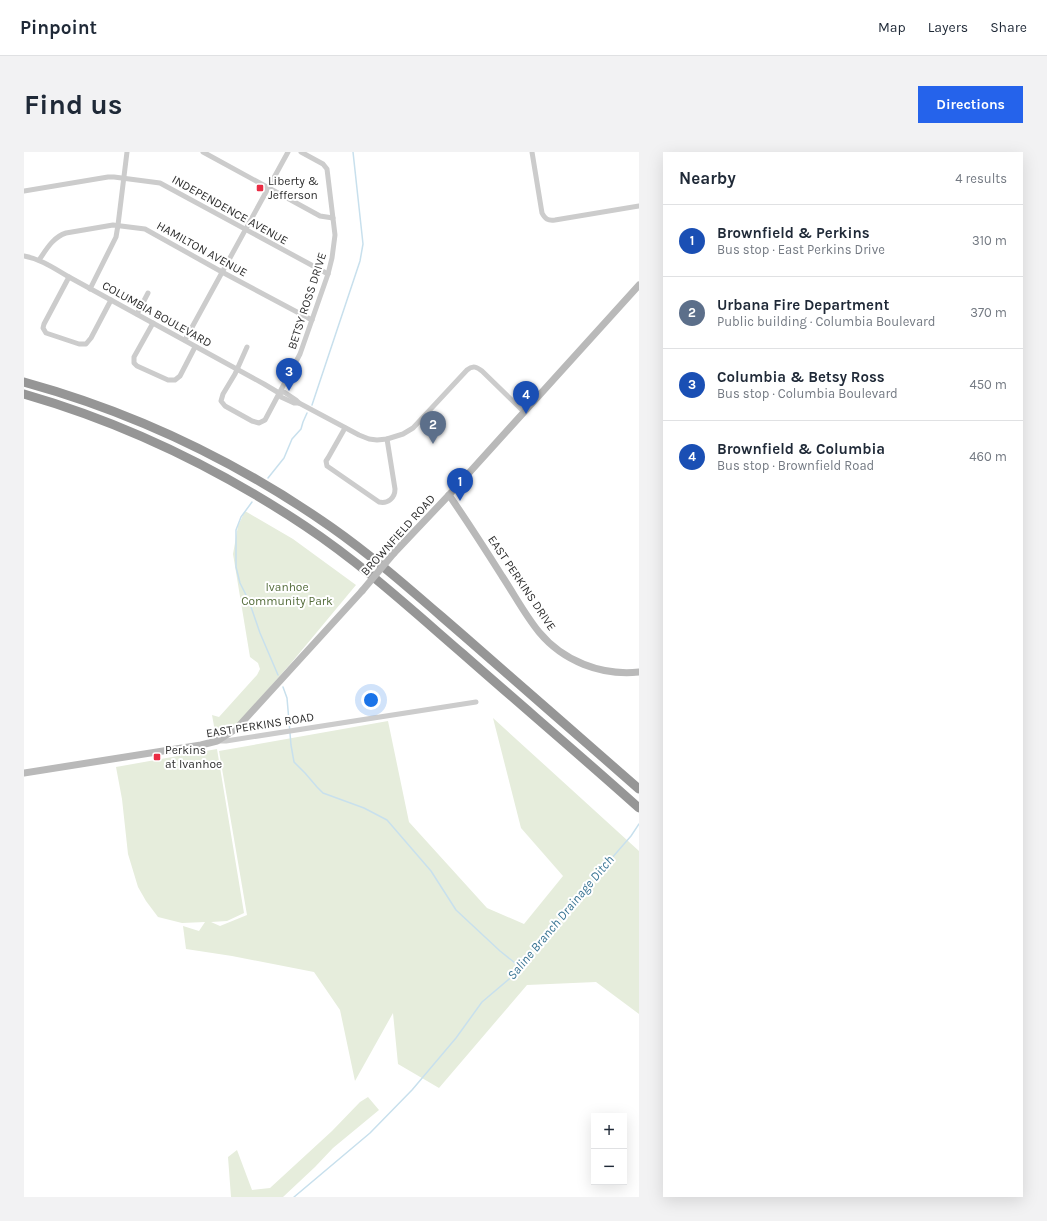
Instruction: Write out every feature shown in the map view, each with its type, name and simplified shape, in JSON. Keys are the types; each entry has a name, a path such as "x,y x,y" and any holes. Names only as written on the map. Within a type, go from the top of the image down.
{"highway":[{"path":"24,382 97,406 178,439 239,470 297,504 364,552 393,576 639,789"},
{"path":"24,394 95,417 165,446 198,462 238,485 307,528 342,553 406,604 637,807"}],"street":[{"path":"90,288 116,237 127,152"},
{"path":"203,152 320,216 324,218 333,218"},
{"path":"185,340 288,152"},
{"name":"BETSY ROSS DRIVE","path":"237,369 222,398 222,403 252,421 259,423 265,420 300,354 328,274 335,235 326,167 301,152"},
{"path":"532,152 542,212 546,219 555,220 639,206"},
{"name":"INDEPENDENCE AVENUE","path":"24,191 108,177 160,183 328,274"},
{"name":"HAMILTON AVENUE","path":"39,260 53,241 61,235 103,226 118,225 145,229 312,320"},
{"name":"COLUMBIA BOULEVARD","path":"24,256 45,263 279,393 284,392 299,403 369,439 387,439 403,434 413,428 467,370 473,366 482,371 524,412"},
{"path":"69,277 44,324 43,328 46,333 79,344 86,344 91,338 111,300"},
{"name":"BROWNFIELD ROAD","path":"217,741 237,728 362,592 394,553 449,495 639,285"},
{"path":"137,314 148,293"},
{"path":"154,323 134,357 134,363 137,366 168,380 175,380 180,376 195,346"},
{"path":"237,369 247,347"},
{"path":"345,428 326,461 327,466 379,502 389,501 395,493 387,439"},
{"name":"EAST PERKINS DRIVE","path":"449,495 530,619 547,641 564,654 588,666 608,671 639,672"},
{"name":"EAST PERKINS ROAD","path":"24,773 201,745 217,741 284,733 476,702"}],"green space":[{"name":"Ivanhoe Community Park","path":"245,511 293,539 356,585 292,662 242,719 227,733 217,731 214,726 212,715 219,717 257,675 260,669 258,663 250,657 233,554 238,526"},
{"path":"493,718 639,851 639,1014 596,982 527,985 439,1088 398,1064 393,1013 355,1081 340,1010 314,972 232,956 186,949 183,926 199,931 205,922 182,923 158,917 138,887 128,854 122,799 116,767 217,749 244,913 227,921 211,922 220,926 247,915 219,751 388,721 409,822 487,908 524,924 563,876 521,828"},
{"path":"368,1097 379,1110 333,1148 283,1197 231,1197 228,1157 237,1150 252,1190 270,1188 332,1131 360,1102"}],"waterway":[{"path":"312,405 360,261 363,244 353,152"},
{"path":"268,478 284,458 292,439 301,429 307,413"},
{"path":"252,502 241,517 236,530 236,567 240,583 249,601 260,633 278,675"},
{"path":"283,687 287,698 294,762 323,793 364,808 387,820 431,871 456,910 500,951 520,967"},
{"name":"Saline Branch Drainage Ditch","path":"294,1197 370,1133 412,1090 456,1038 482,1002 515,974 529,953 631,836 639,824"}],"place":[{"name":"Liberty & Jefferson","path":"260,188"},
{"name":"Columbia & Betsy Ross","path":"289,391"},
{"name":"Brownfield & Columbia","path":"526,414"},
{"name":"Urbana Fire Department","path":"433,444"},
{"name":"Brownfield & Perkins","path":"460,501"},
{"name":"Perkins at Ivanhoe","path":"157,757"}]}
